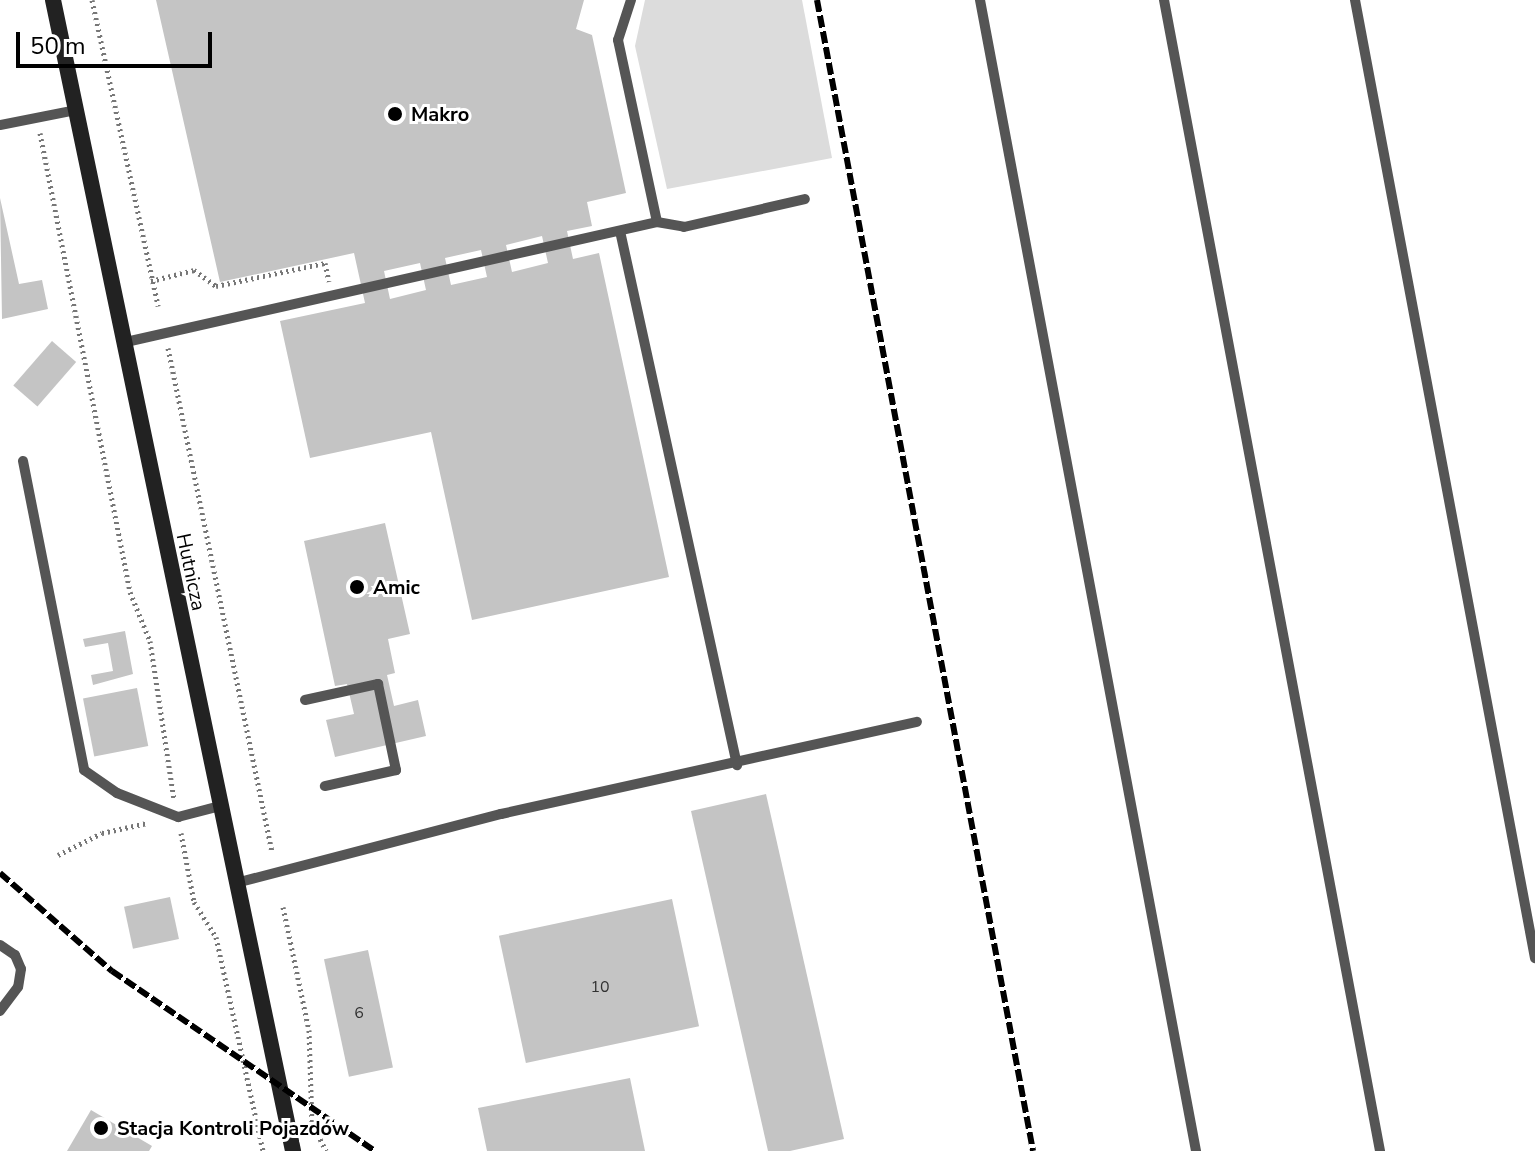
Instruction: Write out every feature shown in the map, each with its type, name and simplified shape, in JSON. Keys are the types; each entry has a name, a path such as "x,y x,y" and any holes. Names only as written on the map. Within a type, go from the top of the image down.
{"main road":[{"name":"Hutnicza","path":"53,0 293,1151"}],"lane":[{"path":"631,0 618,40 657,222"},
{"path":"980,0 1196,1151"},
{"path":"1164,0 1380,1151"},
{"path":"1355,0 1535,958"},
{"path":"0,125 76,110"},
{"path":"126,342 657,222 684,227 805,199"},
{"path":"620,231 737,765"},
{"path":"23,461 84,770 117,793 178,817 220,806"},
{"path":"305,700 378,684 396,770 325,786"},
{"path":"236,883 447,831 501,814 737,765 917,722"},
{"path":"0,945 21,969 18,987 0,1011"}],"path":[{"path":"92,0 158,306"},
{"path":"36,118 130,592 150,641 194,902 216,937 263,1151"},
{"path":"151,281 194,270 216,286 325,263 332,294"},
{"path":"166,341 272,852"},
{"path":"58,855 102,833 178,817"},
{"path":"283,907 309,1030 312,1123 326,1151"}],"shaded area":[{"path":"645,0 802,0 832,158 667,189 635,46"}],"building":[{"path":"156,0 584,0 576,29 592,35 626,193 587,202 592,226 567,231 573,259 599,253 669,577 472,620 431,432 310,458 280,321 365,303 354,253 220,282","holes":["542,236 548,263 512,272 506,245","481,250 487,277 451,285 445,258","420,263 426,290 390,299 384,271"]},
{"path":"0,198 19,284 42,280 48,309 2,319"},
{"path":"52,341 76,362 37,407 13,386"},
{"name":"Amic","path":"385,523 410,634 388,639 395,673 387,675 394,706 418,700 426,736 335,757 326,720 354,714 347,684 335,686 304,541"},
{"path":"125,631 133,674 93,685 91,675 113,671 108,643 85,647 83,639"},
{"path":"137,688 148,746 94,756 83,698"},
{"path":"766,794 844,1139 790,1151 768,1151 691,811"},
{"path":"170,897 179,939 133,949 124,907"},
{"path":"672,899 699,1026 526,1063 499,936"},
{"path":"368,950 393,1067 349,1077 324,959"},
{"path":"630,1078 645,1151 487,1151 478,1108"},
{"name":"Stacja Kontroli Pojazdów","path":"91,1110 152,1146 149,1151 67,1151"}],"railway":[{"path":"817,0 1033,1151"},
{"path":"0,873 112,971 375,1151"}],"place":[{"name":"Makro","path":"395,114"},
{"name":"Amic","path":"357,587"},
{"name":"Stacja Kontroli Pojazdów","path":"101,1128"}]}
